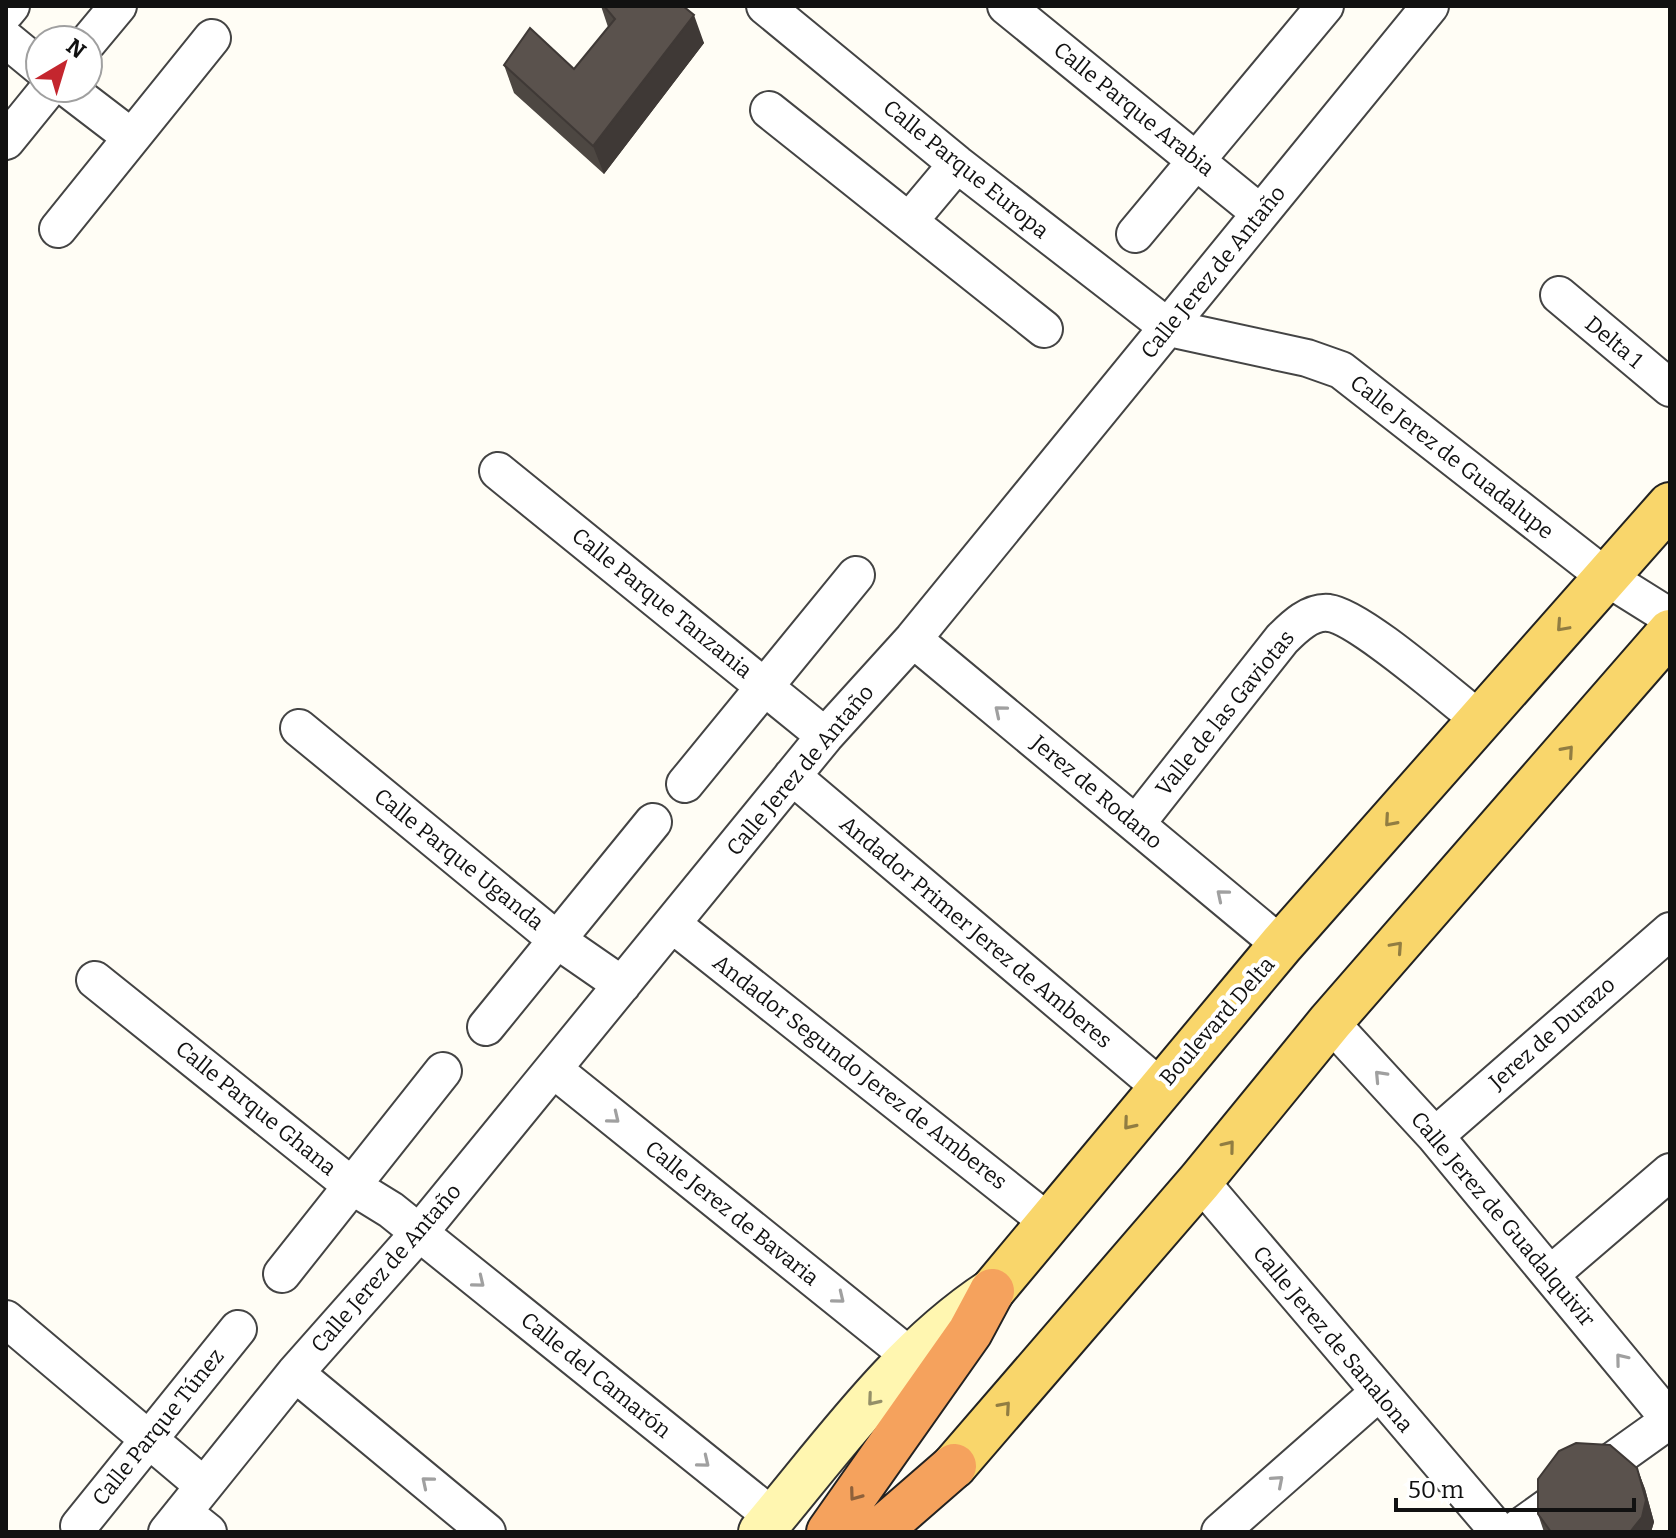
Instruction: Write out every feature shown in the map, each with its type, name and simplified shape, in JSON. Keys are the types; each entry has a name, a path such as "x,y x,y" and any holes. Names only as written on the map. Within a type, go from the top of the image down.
{"highway":[{"path":"829,1532 970,1332 992,1291"},
{"path":"878,1532 954,1466"}],"main road":[{"name":"Boulevard Delta","path":"767,1525 911,1357 953,1316 992,1291 1047,1221 1281,945 1670,505"},
{"path":"908,1532 954,1466 1200,1181 1330,1022 1670,632"}],"street":[{"path":"6,12 11,6"},
{"path":"103,24 118,6"},
{"name":"Calle Parque Europa","path":"765,6 957,164 1169,328"},
{"name":"Calle Parque Arabia","path":"1006,6 1260,213"},
{"path":"1135,234 1325,6"},
{"name":"Calle Jerez de Antaño","path":"191,1515 295,1373 419,1233 825,736 913,639 1430,6"},
{"path":"58,229 212,38"},
{"path":"6,39 24,54"},
{"path":"6,141 36,104"},
{"path":"88,104 131,137"},
{"path":"769,110 1044,329"},
{"path":"910,220 957,164"},
{"name":"Delta 1","path":"1559,295 1670,388"},
{"name":"Calle Jerez de Guadalupe","path":"1169,328 1307,358 1341,370 1606,577 1670,617"},
{"name":"Calle Parque Tanzania","path":"498,471 825,736"},
{"path":"685,784 856,575"},
{"name":"Valle de las Gaviotas","path":"1136,824 1282,639 1296,625 1313,616 1327,613 1355,624 1479,719"},
{"name":"Jerez de Rodano","path":"913,639 1281,945"},
{"name":"Calle Parque Uganda","path":"299,728 557,940 622,985"},
{"name":"Andador Primer Jerez de Amberes","path":"792,776 1160,1087"},
{"path":"486,1027 653,822"},
{"name":"Andador Segundo Jerez de Amberes","path":"672,924 1047,1221"},
{"name":"Jerez de Durazo","path":"1435,1136 1670,931"},
{"name":"Calle Parque Ghana","path":"95,980 352,1186 419,1233"},
{"name":"Calle Jerez de Guadalquivir","path":"1330,1022 1435,1136 1670,1420"},
{"name":"Calle Jerez de Bavaria","path":"553,1069 911,1357"},
{"path":"282,1274 443,1071"},
{"path":"1551,1274 1670,1172"},
{"name":"Calle Jerez de Sanalona","path":"1200,1181 1499,1532"},
{"name":"Calle del Camarón","path":"419,1233 767,1525"},
{"path":"6,1319 150,1440 191,1515"},
{"name":"Calle Parque Túnez","path":"79,1526 238,1329"},
{"path":"295,1373 487,1532"},
{"path":"1220,1532 1379,1392"},
{"path":"1513,1532 1670,1420"}],"building":[{"path":"604,6 683,6 694,15 593,146 504,65 530,28 574,69 615,19"},
{"path":"1576,1443 1610,1445 1637,1468 1646,1500 1642,1517 1630,1532 1551,1532 1538,1514 1538,1479 1559,1451"}]}
